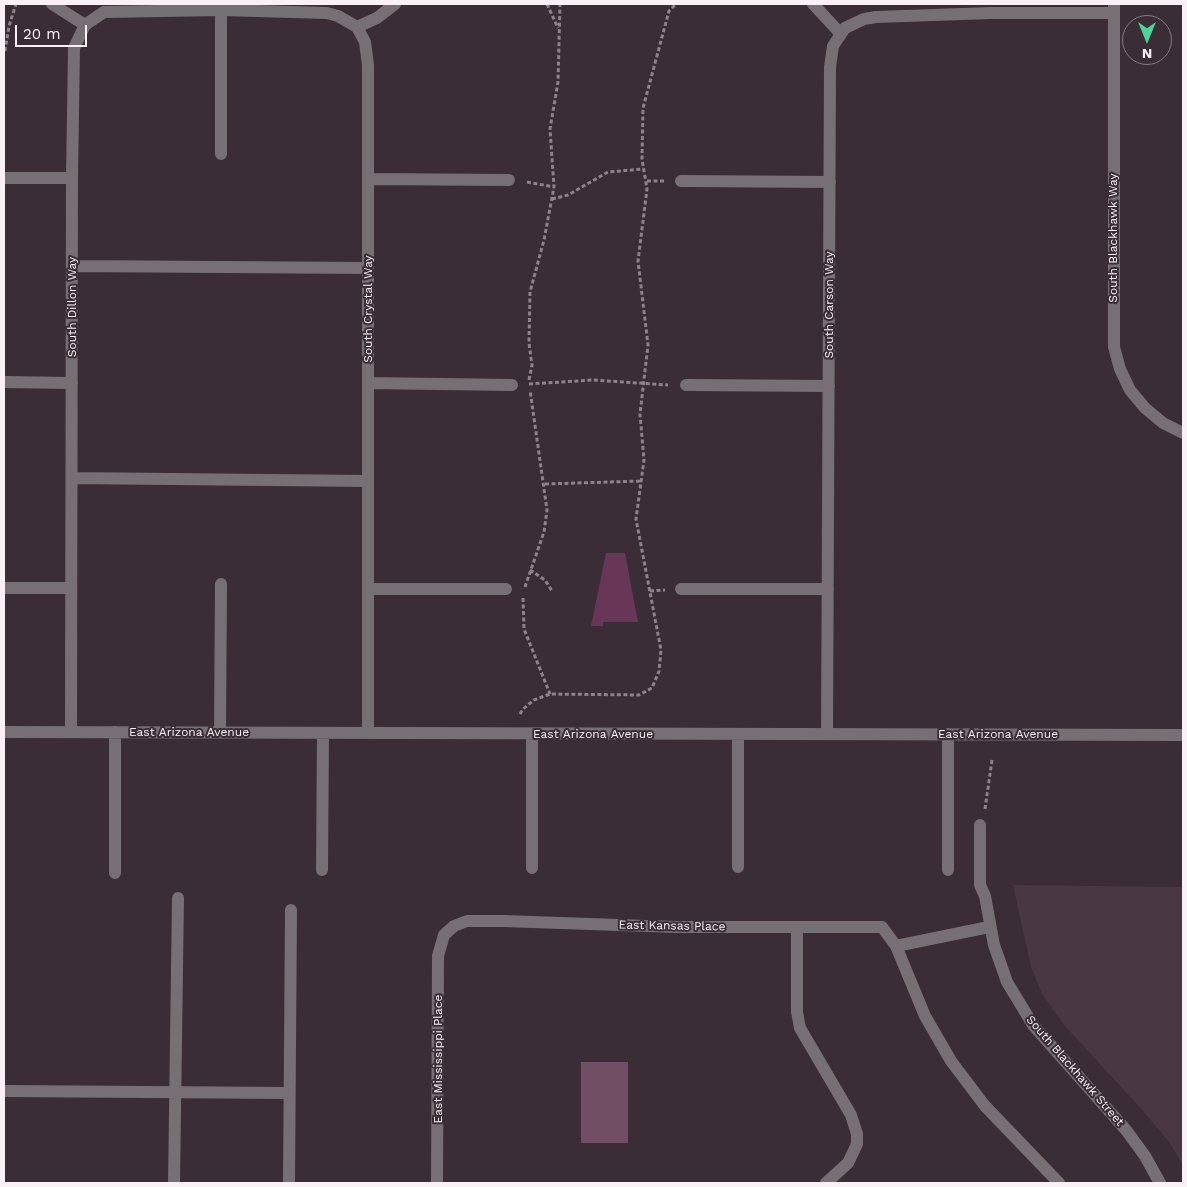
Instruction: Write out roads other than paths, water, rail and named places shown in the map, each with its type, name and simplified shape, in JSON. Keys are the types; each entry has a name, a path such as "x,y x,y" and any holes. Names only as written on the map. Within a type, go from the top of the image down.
{"street":[{"path":"52,4 85,25 97,14 121,7 221,10 327,8 357,27 378,18 395,4"},
{"path":"813,4 840,33"},
{"name":"South Blackhawk Way","path":"840,33 853,23 876,17 1114,9 1114,347 1120,369 1130,390 1144,408 1163,423 1183,433"},
{"path":"221,10 221,154"},
{"name":"South Dillon Way","path":"71,732 74,56 77,39 85,25"},
{"name":"South Crystal Way","path":"357,27 365,42 368,65 368,733"},
{"name":"South Carson Way","path":"827,734 830,67 833,46 840,33"},
{"path":"4,178 72,178"},
{"path":"368,178 509,180"},
{"path":"681,181 830,182"},
{"path":"72,266 368,268"},
{"path":"4,382 72,383"},
{"path":"368,383 512,385"},
{"path":"686,385 829,386"},
{"path":"72,478 368,481"},
{"path":"220,584 220,732"},
{"path":"4,588 71,588"},
{"path":"368,589 506,589"},
{"path":"680,589 828,589"},
{"name":"East Arizona Avenue","path":"4,732 1183,735"},
{"path":"115,732 115,872"},
{"path":"322,870 323,733"},
{"path":"532,734 532,868"},
{"path":"738,734 738,867"},
{"path":"948,734 948,870"},
{"name":"South Blackhawk Street","path":"980,825 980,886 985,896 989,927 1007,982 1025,1014 1049,1045 1120,1122 1141,1149 1160,1183"},
{"path":"174,1183 178,898"},
{"path":"289,1183 291,910"},
{"name":"East Kansas Place","path":"444,935 454,926 467,921 676,928 882,928 896,946 926,1016 951,1061 985,1106 1059,1183"},
{"path":"896,946 989,927"},
{"path":"797,928 797,1012 800,1028 851,1115 857,1134 856,1144 848,1163 826,1183"},
{"name":"East Mississippi Place","path":"437,1183 438,956 444,935"},
{"path":"4,1091 289,1093"}]}
